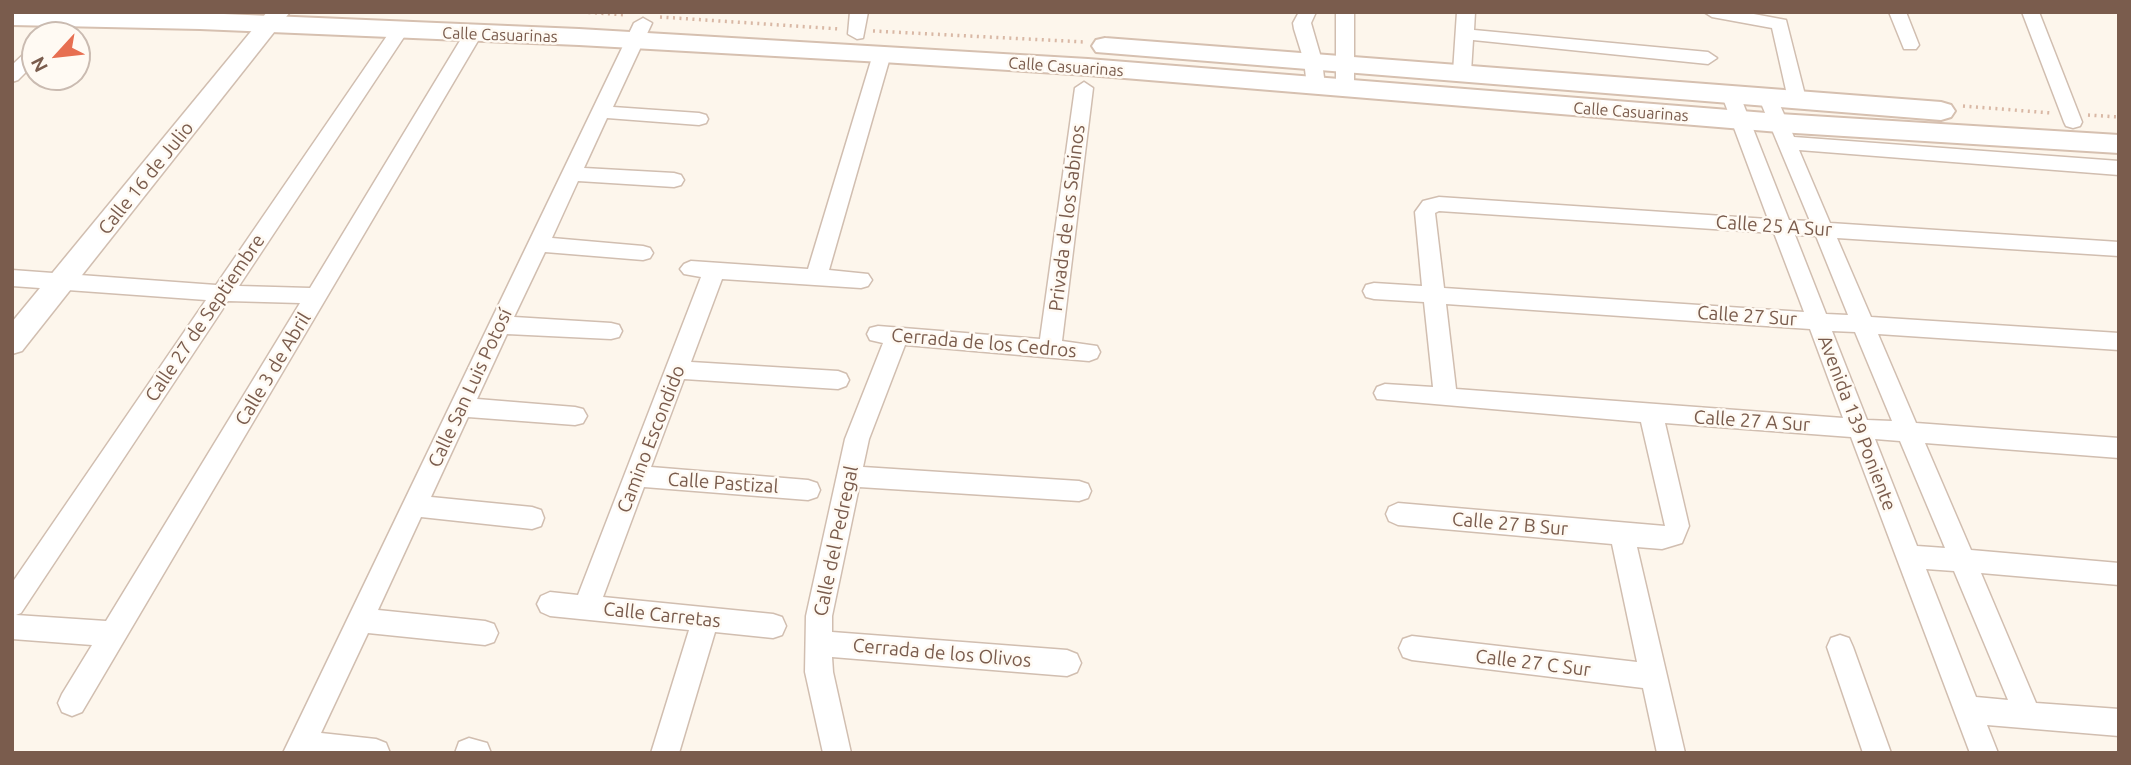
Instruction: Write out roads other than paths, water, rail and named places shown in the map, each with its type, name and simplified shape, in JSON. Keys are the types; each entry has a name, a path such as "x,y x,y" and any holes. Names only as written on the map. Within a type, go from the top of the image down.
{"main road":[{"name":"Calle Casuarinas","path":"12,18 52,21"},
{"name":"Calle Casuarinas","path":"91,22 274,18 399,22 639,32 883,54 1312,62 1343,40 1741,120 1783,133 2119,144"},
{"name":"Calle Casuarinas","path":"399,22 474,34 639,32 858,23 1010,45 1096,46 1312,62"},
{"name":"Calle Casuarinas","path":"1343,40 1462,72 2119,125"}],"street":[{"path":"1462,72 1466,12"},
{"path":"1713,12 1782,18 1797,99"},
{"path":"1897,12 1910,45"},
{"path":"2030,12 2073,122"},
{"path":"1309,13 1302,23 1312,62 1331,45 1343,40"},
{"name":"Calle 16 de Julio","path":"12,343 274,18"},
{"name":"Calle 27 de Septiembre","path":"12,605 222,293 399,22"},
{"name":"Calle San Luis Potosí","path":"299,748 639,32"},
{"name":"Calle 3 de Abril","path":"72,703 474,34"},
{"path":"1464,34 1708,58"},
{"path":"816,277 883,54"},
{"name":"Privada de los Sabinos","path":"1050,348 1084,88"},
{"name":"Avenida 139 Poniente","path":"1730,93 1984,753"},
{"path":"1768,96 2028,716"},
{"path":"601,112 699,119"},
{"path":"1783,133 2119,168"},
{"path":"571,174 674,180"},
{"name":"Calle 25 A Sur","path":"1434,295 1425,212 1430,206 1439,204 2119,248"},
{"path":"538,244 643,253"},
{"path":"691,269 862,279"},
{"name":"Camino Escondido","path":"586,607 714,271"},
{"path":"12,278 222,293 316,296"},
{"name":"Calle 27 Sur","path":"1374,290 2119,342"},
{"path":"1434,295 1445,397"},
{"path":"500,325 611,331"},
{"name":"Cerrada de los Cedros","path":"888,335 1089,352"},
{"name":"Calle del Pedregal","path":"837,753 819,672 819,616 857,439 888,335"},
{"path":"678,370 838,380"},
{"name":"Calle 27 A Sur","path":"1385,393 2119,448"},
{"path":"460,407 575,416"},
{"name":"Calle 27 B Sur","path":"1398,514 1662,538 1673,534 1677,526 1651,413"},
{"path":"849,476 1079,491"},
{"name":"Calle Pastizal","path":"637,477 808,490"},
{"path":"414,506 533,518"},
{"path":"1622,534 1671,753"},
{"path":"1908,556 2119,574"},
{"name":"Calle Carretas","path":"550,604 774,626"},
{"path":"360,620 485,633"},
{"path":"666,753 705,621"},
{"path":"12,627 114,634"},
{"name":"Cerrada de los Olivos","path":"817,643 1068,663"},
{"path":"1840,647 1877,753"},
{"name":"Calle 27 C Sur","path":"1412,648 1654,677"},
{"path":"1967,710 2119,723"},
{"path":"299,748 376,753"}]}
